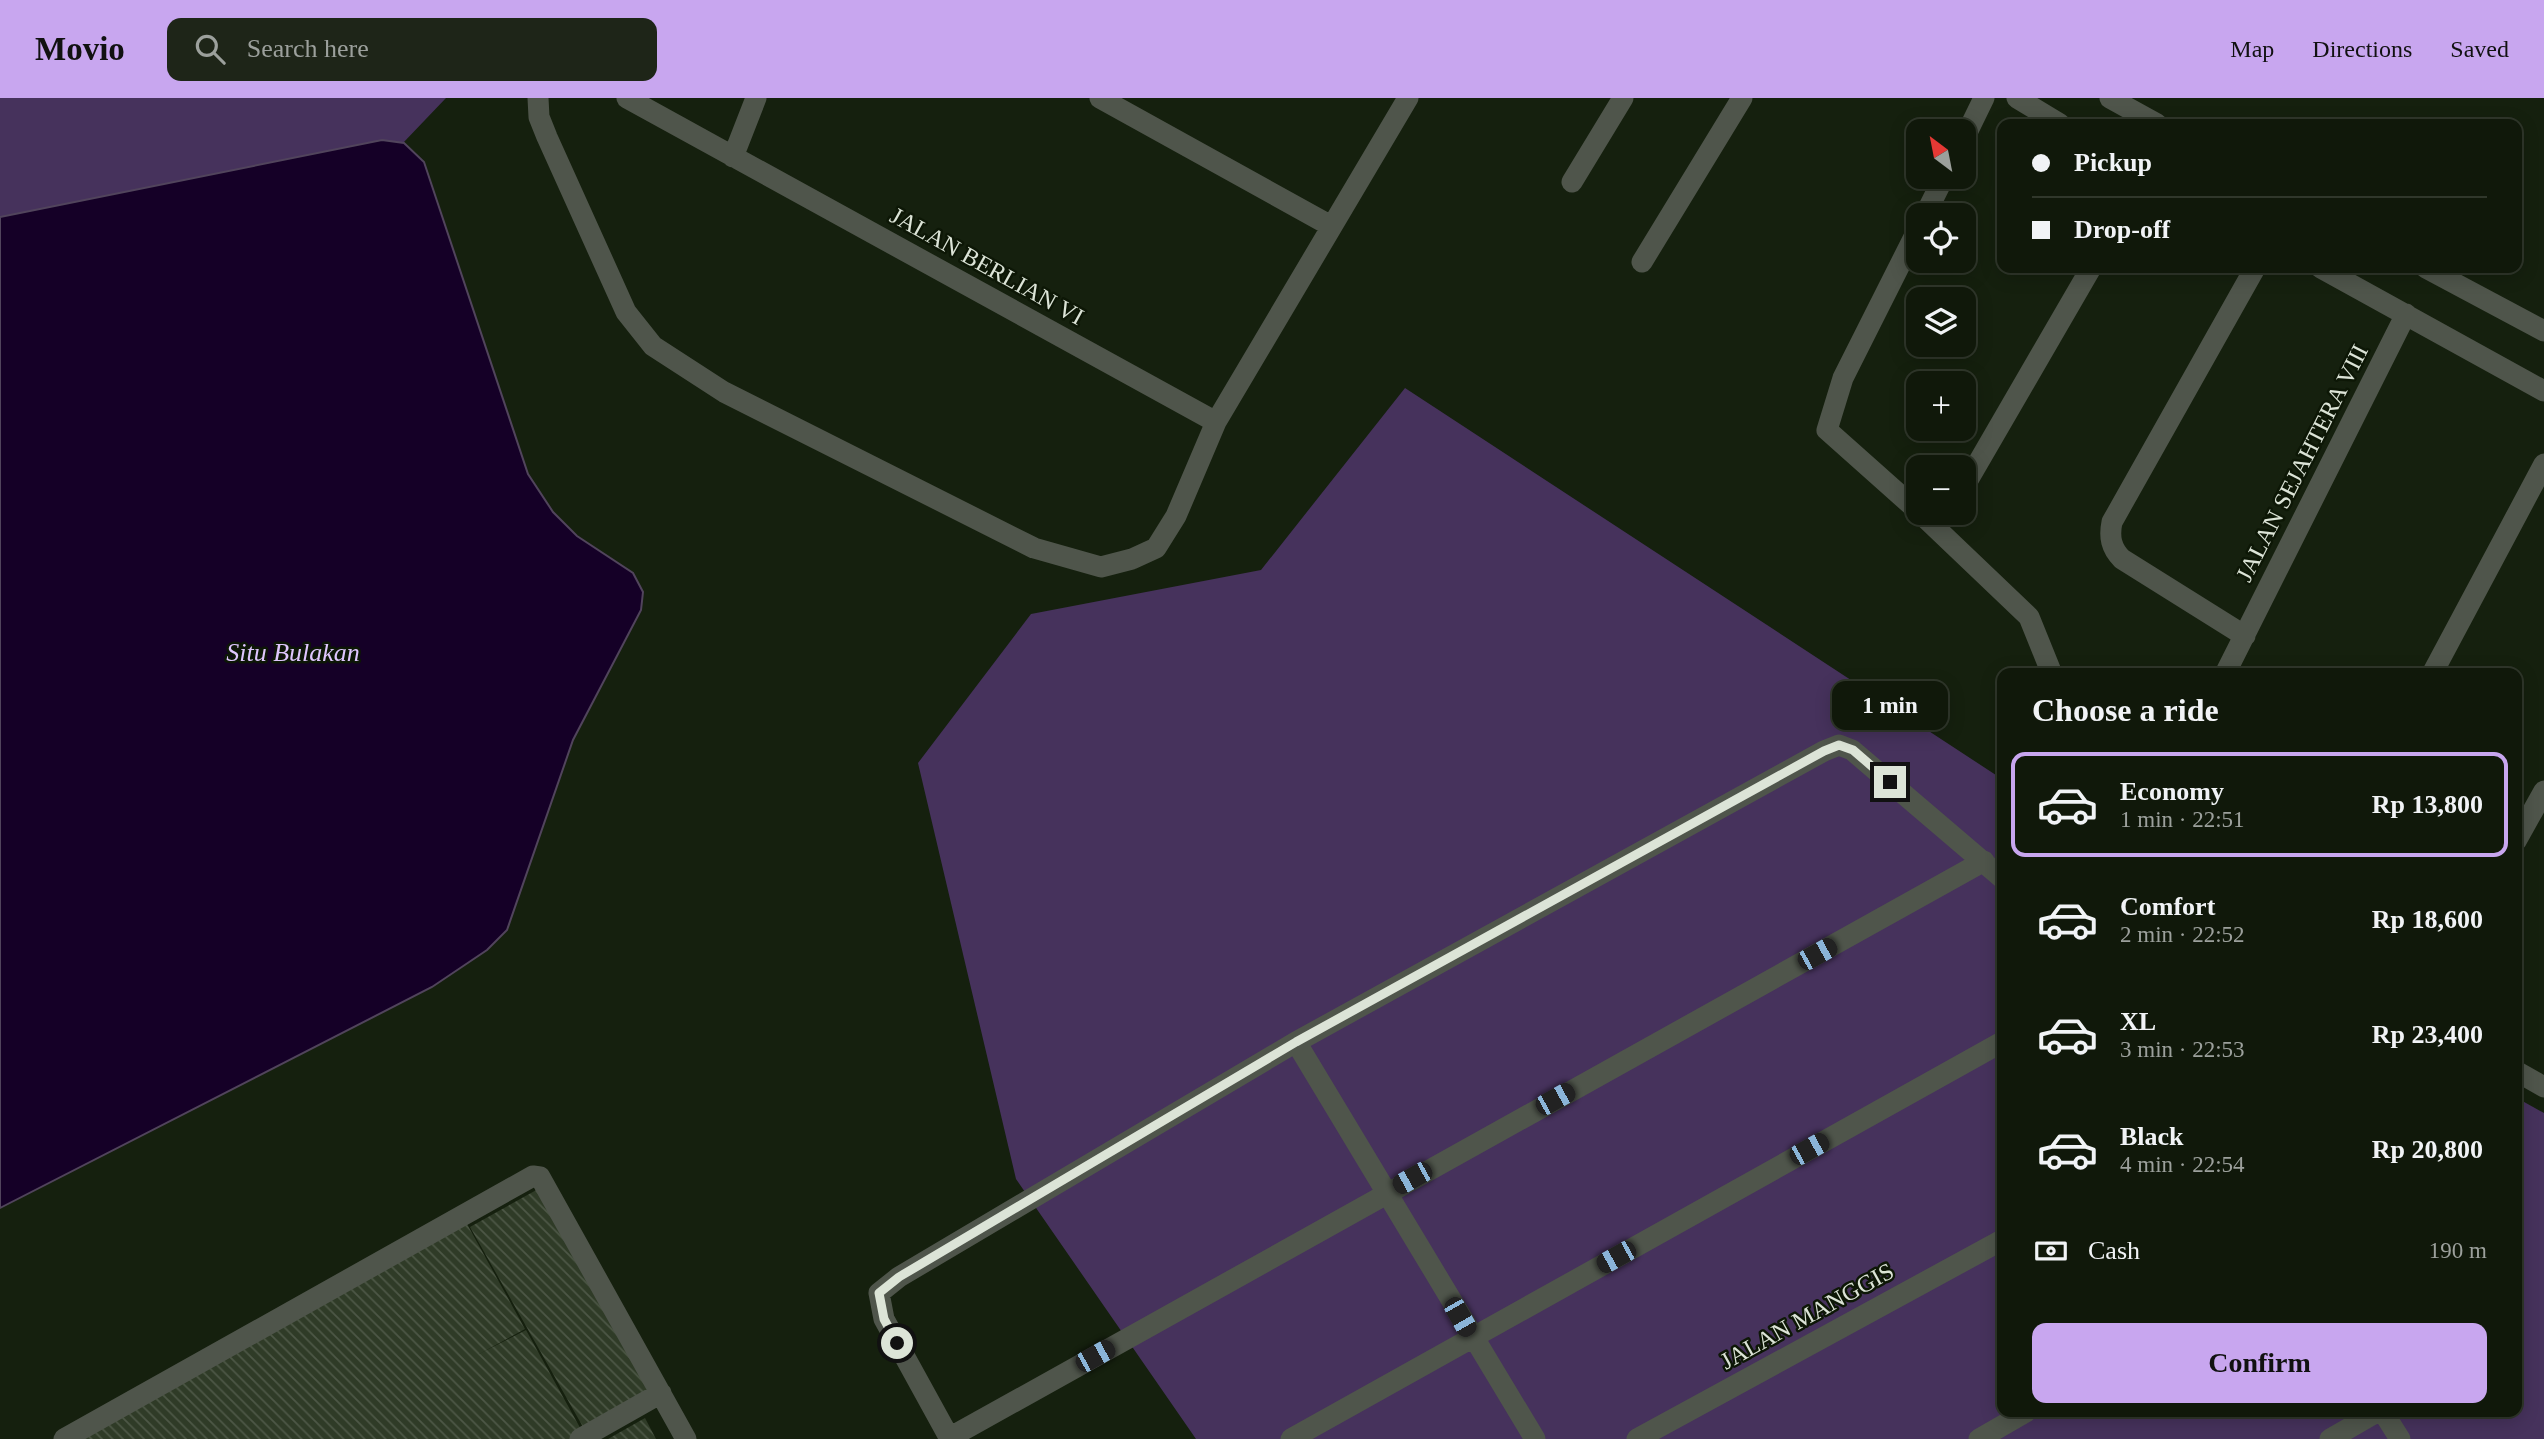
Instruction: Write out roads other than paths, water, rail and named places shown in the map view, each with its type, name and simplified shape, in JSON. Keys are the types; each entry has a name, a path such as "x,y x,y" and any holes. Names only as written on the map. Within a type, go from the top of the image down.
{"street":[{"path":"538,98 539,117 547,137 626,312 653,346 724,392 1034,548 1101,567 1132,559 1156,548 1176,516 1216,422 1408,98"},
{"name":"JALAN BERLIAN VI","path":"627,98 1216,422"},
{"path":"733,157 756,98"},
{"path":"1100,98 1331,226"},
{"path":"1573,182 1623,98"},
{"path":"1642,262 1742,98"},
{"path":"1974,119 1984,98"},
{"path":"2017,98 2052,119"},
{"path":"2110,98 2148,119"},
{"path":"1906,253 1843,378 1827,430 1906,500"},
{"path":"1976,466 2088,273"},
{"path":"2245,636 2122,559 2111,543 2110,531 2112,522 2252,273"},
{"path":"2330,273 2544,391"},
{"path":"2435,273 2544,331"},
{"name":"JALAN SEJAHTERA VIII","path":"2228,668 2406,314"},
{"path":"2435,668 2544,464"},
{"path":"1947,525 2029,617 2050,668"},
{"path":"1984,861 949,1438 884,1319 879,1293 899,1277 1296,1042 1839,745 1853,750 1984,861 1997,873"},
{"path":"2522,830 2544,791"},
{"path":"1296,1042 1535,1439"},
{"path":"1291,1439 1997,1045"},
{"path":"2522,1074 2544,1087"},
{"path":"64,1439 533,1176 540,1177 686,1439"},
{"name":"JALAN MANGGIS","path":"1637,1439 1997,1243"},
{"path":"580,1439 661,1393"},
{"path":"1979,1439 2017,1417"},
{"path":"2330,1439 2368,1417"},
{"path":"2386,1417 2400,1439"}],"water":[{"name":"Situ Bulakan","path":"382,140 404,143 424,162 528,474 553,512 577,536 633,573 643,592 641,610 573,740 507,930 487,950 432,987 0,1208 0,217"}]}
